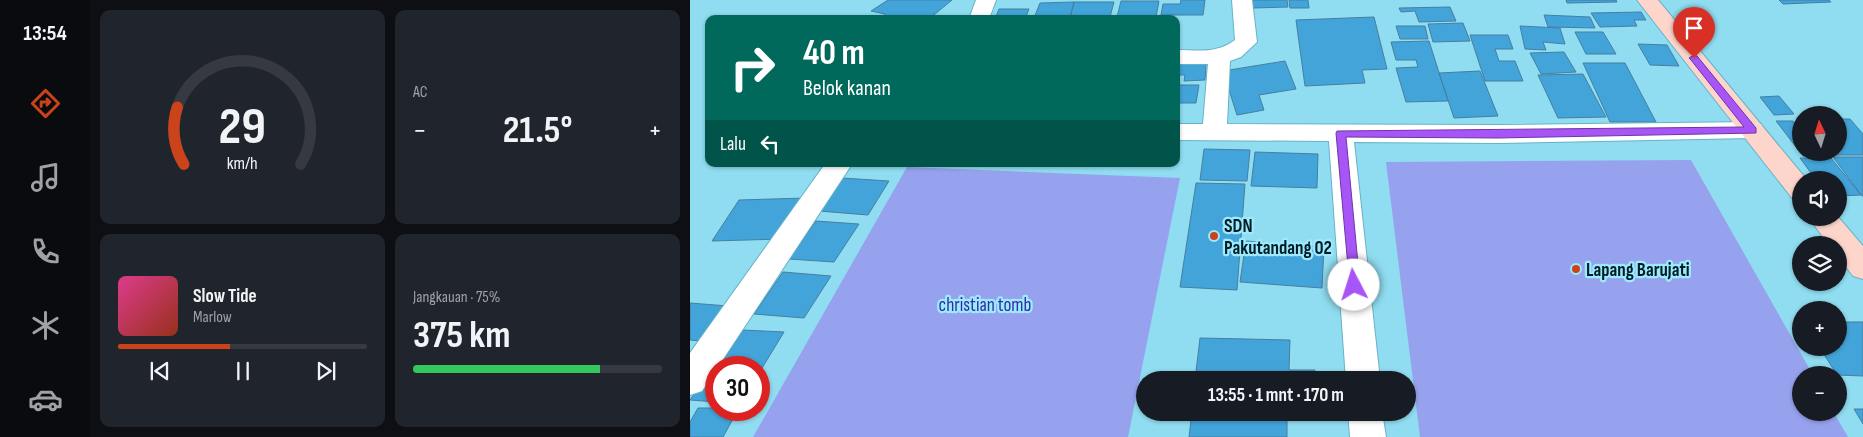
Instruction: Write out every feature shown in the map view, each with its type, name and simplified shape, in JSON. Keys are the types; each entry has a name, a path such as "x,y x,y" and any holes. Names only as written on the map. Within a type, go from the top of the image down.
{"main road":[{"path":"1647,0 1792,180"},
{"path":"1830,226 1863,267"}],"street":[{"path":"981,15 986,0 993,0"},
{"path":"1180,57 1218,57 1233,52 1246,42 1242,0"},
{"path":"1214,132 1218,57"},
{"path":"1180,132 1498,134 1752,130"},
{"path":"1341,133 1362,371"},
{"path":"690,380 837,167"},
{"path":"1367,421 1368,437"}],"green space":[{"name":"Lapang Barujati","path":"1691,160 1792,338 1792,356 1802,356 1808,366 1792,366 1792,421 1839,421 1848,437 1420,437 1416,405 1416,371 1412,371 1386,162"},
{"name":"christian tomb","path":"907,167 1180,178 1141,371 1136,371 1136,397 1128,437 753,437 762,421 770,421 770,407"}],"building":[{"path":"888,0 952,0 934,15 884,15 871,11"},
{"path":"1181,0 1205,0 1203,15 1161,15 1163,4 1180,4"},
{"path":"1252,0 1287,0 1288,7 1253,8"},
{"path":"1289,0 1308,0 1309,8 1290,8"},
{"path":"1566,0 1616,0 1617,2 1567,3"},
{"path":"1779,0 1829,0 1831,2 1783,4"},
{"path":"1121,1 1159,1 1156,15 1118,15"},
{"path":"1074,2 1071,15 1035,15 1040,3"},
{"path":"1074,2 1114,2 1111,15 1071,15"},
{"path":"1450,7 1456,21 1419,22 1415,11 1401,12 1399,8"},
{"path":"999,9 1029,9 1027,15 997,15"},
{"path":"1641,12 1646,20 1634,20 1637,26 1600,27 1591,13"},
{"path":"1544,15 1590,17 1595,28 1548,27"},
{"path":"1374,17 1387,69 1362,70 1365,83 1305,86 1296,20"},
{"path":"1463,23 1470,41 1433,42 1428,24"},
{"path":"1396,26 1425,26 1428,39 1400,39"},
{"path":"1520,26 1560,28 1565,44 1543,42 1546,50 1525,49"},
{"path":"1575,32 1603,32 1616,54 1586,54"},
{"path":"1470,35 1508,35 1513,49 1495,49 1499,61 1515,61 1523,81 1485,81"},
{"path":"1429,41 1448,101 1406,102 1396,68 1418,67 1416,60 1396,60 1391,42"},
{"path":"1638,44 1667,45 1679,66 1650,65"},
{"path":"1564,52 1576,72 1541,74 1530,53"},
{"path":"1180,59 1206,62 1205,80 1184,81 1185,75 1180,75"},
{"path":"1285,61 1296,89 1259,95 1264,110 1237,115 1223,71"},
{"path":"1583,63 1625,63 1656,122 1610,122"},
{"path":"1480,71 1498,116 1454,118 1439,73"},
{"path":"1583,74 1606,117 1558,118 1538,75"},
{"path":"1180,85 1199,85 1196,103 1180,103"},
{"path":"1779,96 1792,114 1774,115 1760,97"},
{"path":"1848,119 1863,134 1863,155 1848,155"},
{"path":"1776,121 1792,121 1792,142"},
{"path":"1204,149 1250,150 1247,181 1200,180"},
{"path":"1255,152 1318,154 1317,188 1251,186"},
{"path":"1848,157 1863,157 1863,196 1847,176 1847,171 1843,171 1836,161 1848,161"},
{"path":"1802,161 1833,161 1842,171 1809,171"},
{"path":"842,178 889,181 868,215 819,211"},
{"path":"1847,178 1861,195 1847,196"},
{"name":"SDN Pakutandang 02","path":"1196,183 1245,184 1237,290 1180,287"},
{"path":"805,198 782,239 712,241 739,200"},
{"path":"816,221 859,224 834,262 789,259"},
{"path":"1246,241 1324,247 1322,288 1240,282"},
{"path":"783,272 831,276 804,318 754,314"},
{"path":"690,303 728,306 702,341 690,340"},
{"path":"1847,322 1863,322 1863,376 1847,375 1847,366 1831,366 1825,356 1847,356"},
{"path":"743,330 784,332 769,356 726,356"},
{"path":"1200,338 1290,340 1289,370 1315,370 1315,371 1196,371"},
{"path":"704,380 705,380 705,401 690,400"},
{"path":"698,408 705,408 705,421 732,421 723,437 690,437 690,422"},
{"path":"1854,409 1863,409 1863,424"},
{"path":"1191,421 1287,421 1287,437 1189,437"}],"place":[{"name":"SDN Pakutandang 02","path":"1214,236"},
{"name":"Lapang Barujati","path":"1576,269"}],"route":[{"path":"1354,285 1341,133 1498,134 1752,130 1694,58"}]}
